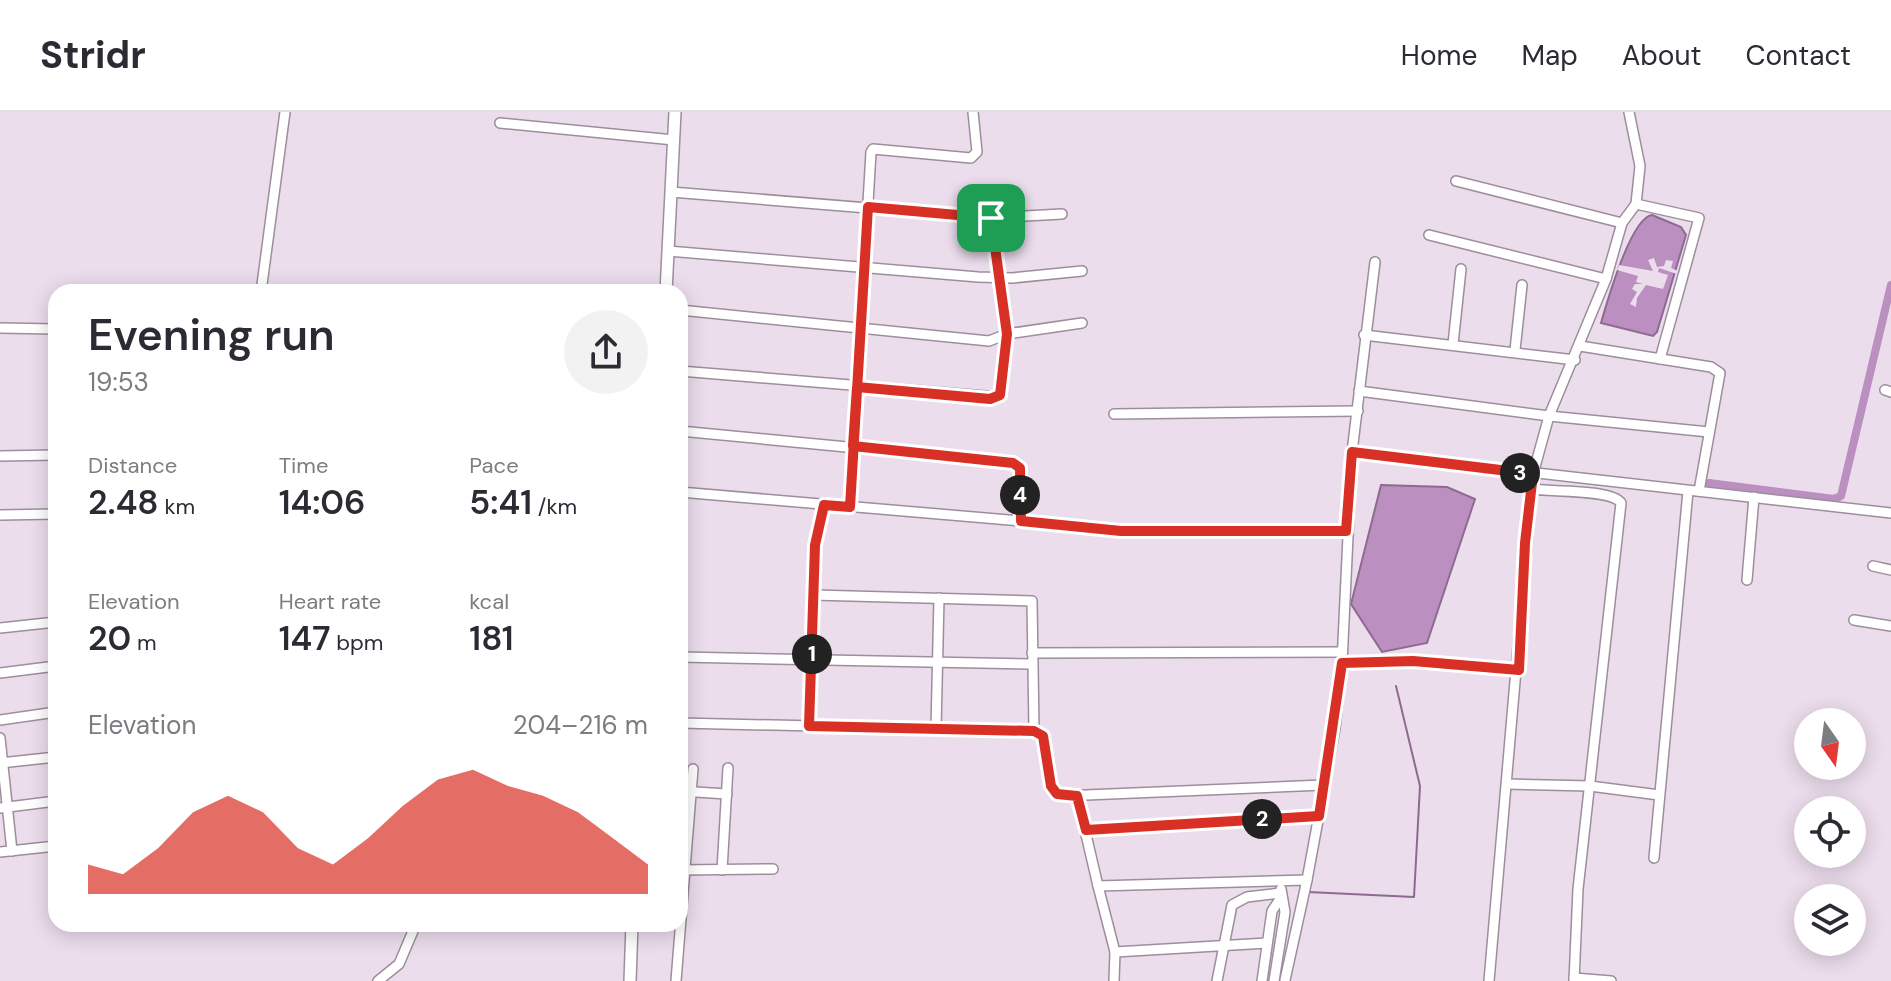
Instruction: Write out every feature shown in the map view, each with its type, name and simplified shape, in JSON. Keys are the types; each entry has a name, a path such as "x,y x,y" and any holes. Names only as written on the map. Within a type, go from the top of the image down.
{"street":[{"path":"262,284 285,112"},
{"path":"666,284 675,112"},
{"path":"850,507 872,150 971,158 977,152 973,112"},
{"path":"1489,981 1519,670 1533,474 1549,416 1575,360 1606,279 1622,223 1636,204 1640,166 1629,112"},
{"path":"500,123 674,140"},
{"path":"1456,181 1622,223"},
{"path":"671,192 991,218 1062,214"},
{"path":"1636,204 1699,218 1660,359"},
{"path":"688,372 998,397 1007,334 991,218"},
{"path":"1429,235 1606,279"},
{"path":"668,251 999,278 1082,271"},
{"path":"1285,980 1335,728 1342,658 1352,452 1375,262"},
{"path":"1453,344 1461,269"},
{"path":"1515,350 1522,285"},
{"path":"688,311 989,341 1007,334 1082,323"},
{"path":"0,328 48,329"},
{"path":"1364,335 1515,350 1575,360"},
{"path":"1580,346 1711,367 1720,373 1709,432 1693,491 1654,858"},
{"path":"1359,391 1549,416 1709,432"},
{"path":"1114,414 1358,411"},
{"path":"688,432 1013,463 1020,468 1021,521"},
{"path":"1352,452 1891,513"},
{"path":"0,456 48,455"},
{"path":"1532,489 1558,494 1607,493 1621,503 1578,889 1574,980 1611,981"},
{"path":"688,493 1121,531 1346,531"},
{"path":"1747,580 1754,497"},
{"path":"809,726 815,545 824,505"},
{"path":"0,515 48,514"},
{"path":"1873,566 1891,570"},
{"path":"813,595 1032,601 1034,731"},
{"path":"936,729 939,598"},
{"path":"1854,620 1891,626"},
{"path":"0,628 48,623"},
{"path":"1032,653 1342,658 1519,670"},
{"path":"688,657 1032,664"},
{"path":"0,673 48,667"},
{"path":"0,720 48,713"},
{"path":"688,723 1034,731 1043,736 1055,792 1077,796 1323,785"},
{"path":"0,738 3,807 12,851"},
{"path":"1,763 48,758"},
{"path":"722,870 728,768"},
{"path":"688,785 693,769"},
{"path":"1508,784 1590,786 1659,795"},
{"path":"688,791 727,794"},
{"path":"1077,796 1115,952 1114,981"},
{"path":"3,807 48,802"},
{"path":"1086,830 1319,816"},
{"path":"0,852 48,847"},
{"path":"688,870 773,869"},
{"path":"1098,886 1307,880"},
{"path":"1281,881 1280,896 1285,912 1274,980 1295,981"},
{"path":"1217,981 1232,905 1247,897 1280,896"},
{"path":"1262,981 1272,911 1280,896"},
{"path":"378,981 399,964 413,932"},
{"path":"630,981 632,932"},
{"path":"676,981 679,932"},
{"path":"1115,952 1225,943 1267,943"}],"shaded area":[{"path":"1652,215 1681,227 1686,235 1657,332 1653,336 1601,323 1628,245 1644,220"},
{"path":"1381,485 1447,487 1475,499 1427,643 1382,652 1351,604"}],"pier":[{"path":"1654,258 1657,267 1664,266 1666,260 1673,261 1671,268 1678,271 1677,274 1659,268 1658,272 1668,275 1663,289 1646,285 1637,298 1636,307 1630,304 1637,292 1632,289 1635,284 1643,284 1636,282 1638,276 1617,270 1619,265 1653,271 1648,260"}],"waterway":[{"path":"1709,483 1834,499 1841,496 1891,285"},
{"path":"1308,892 1414,897 1420,786 1396,686"}],"route":[{"path":"991,218 868,207 853,446 850,507 824,505 815,545 809,726 1034,731 1043,736 1046,745 1051,786 1062,796 1077,796 1086,830 1319,816 1335,728 1342,663 1413,661 1519,670 1525,543 1533,474 1352,452 1346,531 1121,531 1021,521 1020,468 1013,463 853,446 857,387 990,399 1000,395 1007,334 991,218"}]}
